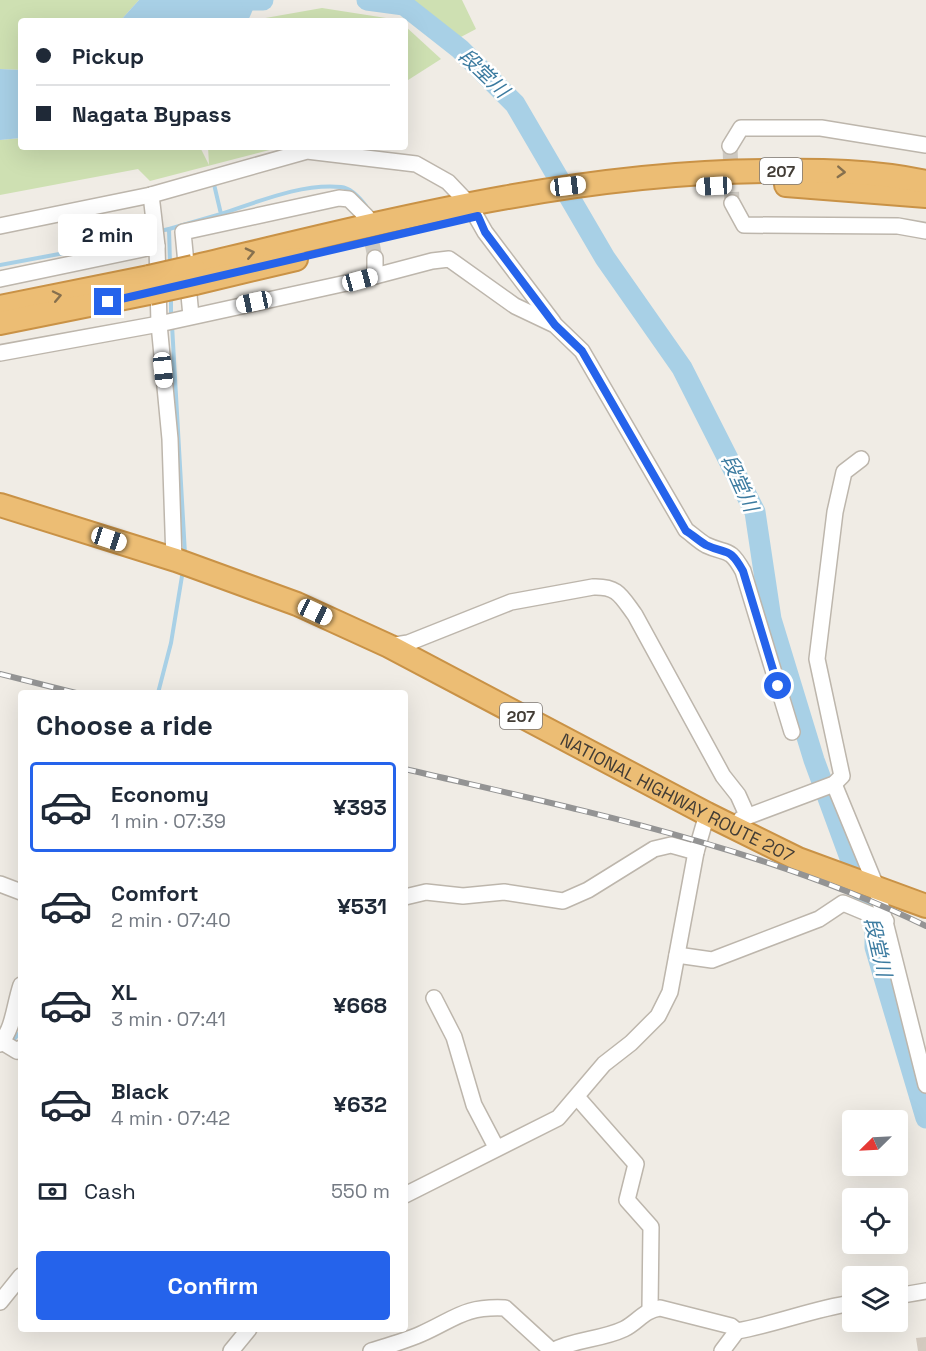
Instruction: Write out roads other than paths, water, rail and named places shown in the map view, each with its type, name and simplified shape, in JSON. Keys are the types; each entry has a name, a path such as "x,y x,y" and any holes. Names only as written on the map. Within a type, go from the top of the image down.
{"highway":[{"name":"207","path":"0,323 149,285 483,208 640,183 735,171 805,170 876,175 926,182"},
{"name":"207","path":"640,183 794,186 926,196"},
{"name":"207","path":"0,307 149,285"},
{"name":"NATIONAL HIGHWAY ROUTE 207","path":"0,505 180,562 297,604 389,646 707,814 739,821 798,858 926,906"}],"street":[{"path":"730,147 741,128 820,128 926,146"},
{"path":"0,226 151,195 307,151 416,164 448,182 483,208 485,232 555,325 582,351 686,531 707,546 722,549 736,558 743,571 792,732"},
{"path":"151,195 156,236 173,320"},
{"path":"180,562 170,439 173,320 183,232 339,198 349,199 367,217"},
{"path":"732,203 744,225 898,226 926,231"},
{"path":"0,279 156,236"},
{"path":"375,258 375,276"},
{"path":"0,354 173,320 449,259 515,306 555,325"},
{"path":"389,646 408,643 511,602 593,587 605,587 618,591 635,615 723,776 738,795 739,821 817,791 834,784 842,776 817,659 835,512 844,472 861,459"},
{"path":"834,784 886,921 922,1054 926,1085"},
{"path":"408,1192 558,1118 604,1064 631,1043 658,1016 670,992 696,852 707,814"},
{"path":"408,896 426,892 463,896 504,892 563,900 588,890 654,849 671,845 696,852"},
{"path":"0,884 18,891"},
{"path":"677,955 712,960 819,919 843,903 886,921"},
{"path":"9,1046 13,1008 18,994"},
{"path":"434,998 454,1037 474,1104 496,1147"},
{"path":"578,1097 636,1164 627,1200 651,1227 650,1309"},
{"path":"0,1302 18,1279"},
{"path":"908,1294 926,1291"},
{"path":"722,1351 737,1331 768,1326 823,1308 842,1305"},
{"path":"371,1351 420,1335 464,1311 482,1307 505,1308 552,1351 627,1328 650,1309 660,1308 731,1326 737,1331"},
{"path":"231,1351 247,1332"}],"water":[{"path":"139,0 257,0 249,18 123,18"},
{"path":"0,69 18,70 18,138 0,140"}],"waterway":[{"name":"段堂川","path":"251,0 263,0"},
{"name":"段堂川","path":"367,0 404,5 460,49 515,104 605,258 682,368 755,512 771,619 814,760 875,926 875,947 926,1118"},
{"path":"169,229 221,214 213,180"},
{"path":"221,214 280,194 326,187 348,189 366,206"},
{"path":"160,231 169,229 170,264"},
{"path":"0,265 86,249 152,232"},
{"path":"171,295 171,318"},
{"path":"172,325 185,554"},
{"path":"159,690 171,643 183,570"},
{"path":"11,1043 18,1035"}],"tunnel":[{"path":"730,146 732,203"},
{"path":"367,217 375,258"}],"railway":[{"path":"0,674 64,690"},
{"path":"408,770 604,816 736,852 864,898 926,926"}]}
